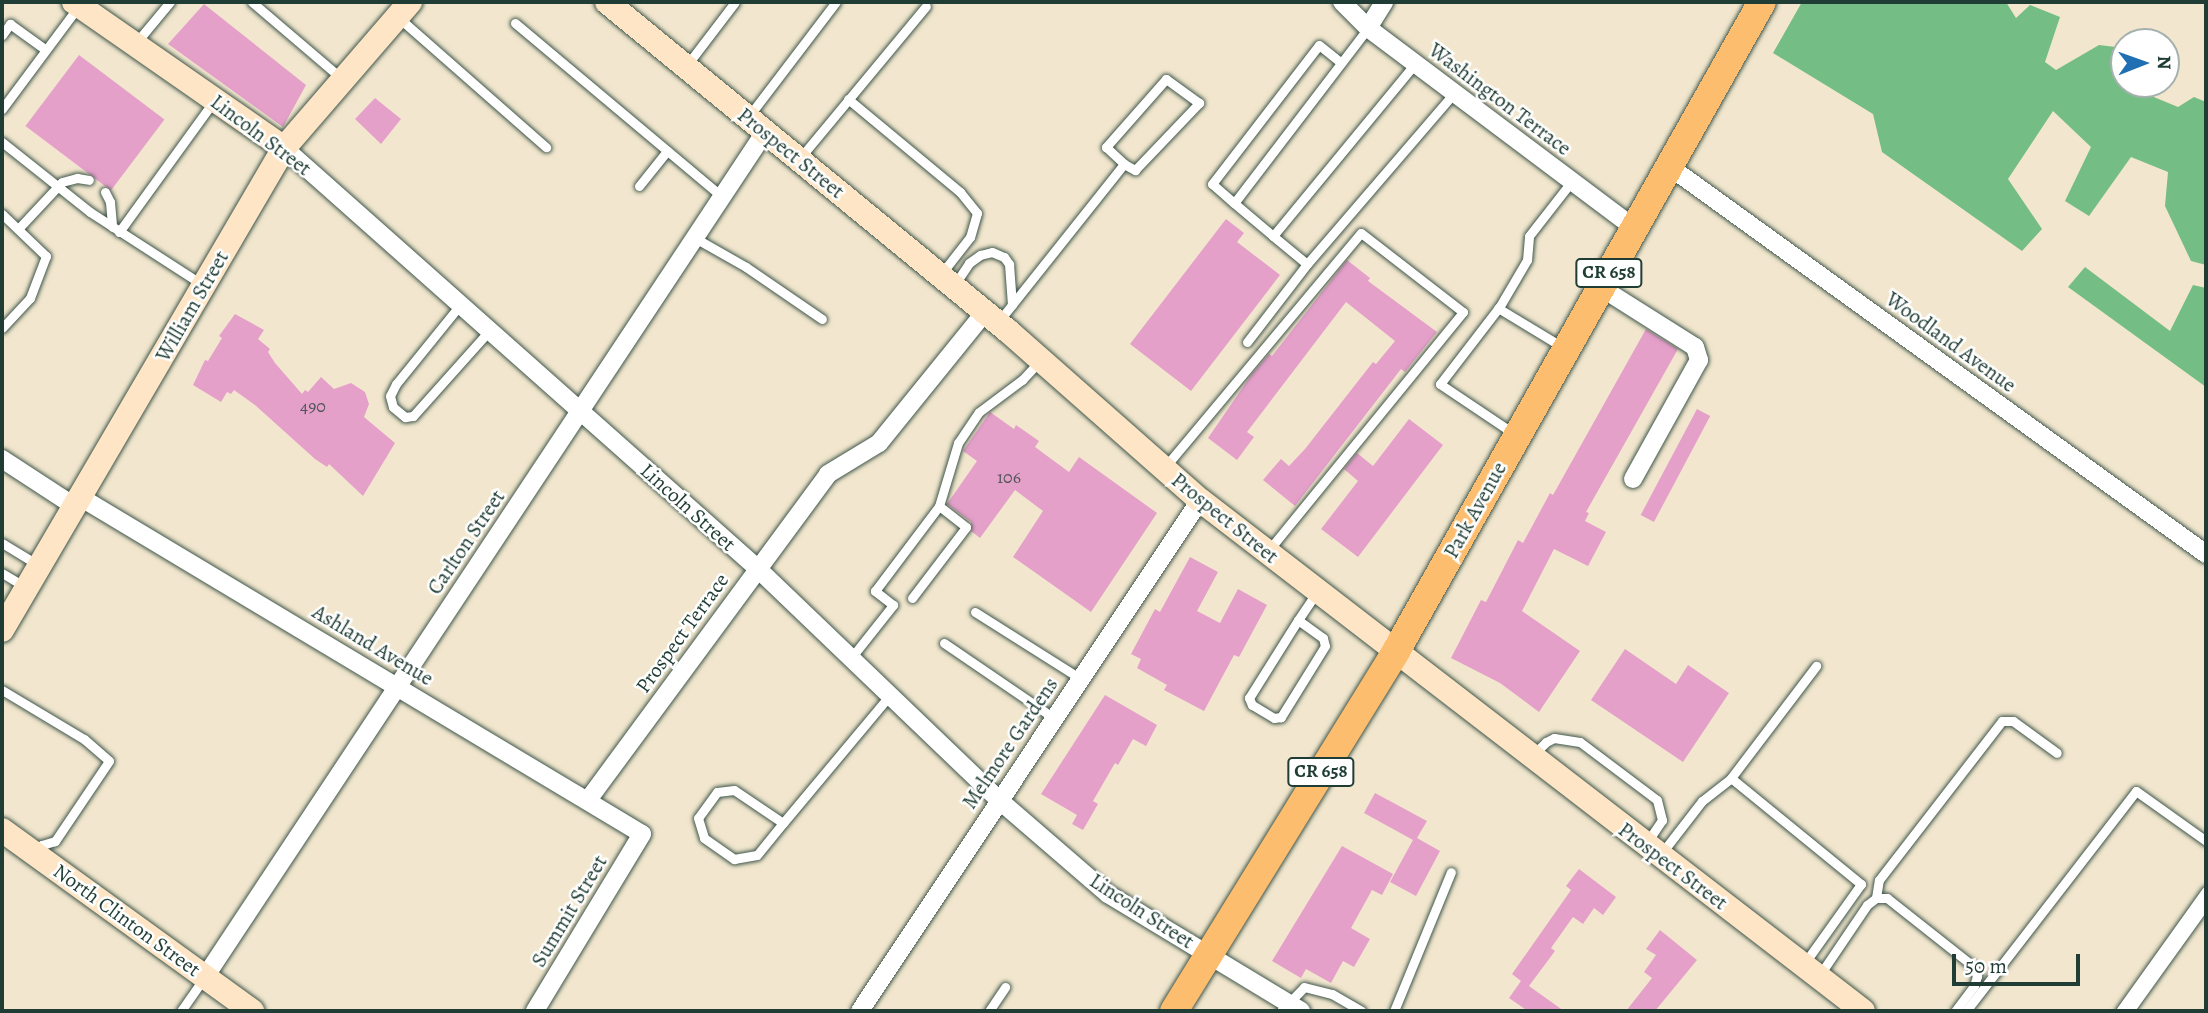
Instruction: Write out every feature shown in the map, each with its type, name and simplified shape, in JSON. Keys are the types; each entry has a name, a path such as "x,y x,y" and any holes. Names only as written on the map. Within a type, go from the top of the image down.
{"main road":[{"name":"Park Avenue","path":"1174,1011 1395,653 1762,2"}],"street":[{"name":"Prospect Street","path":"607,2 947,281 998,313 1041,360 1200,500 1531,758 1863,1011"},
{"name":"Washington Terrace","path":"1342,2 1368,29 1415,64 1450,97 1572,181 1634,228"},
{"path":"1368,29 1384,2"},
{"name":"Lincoln Street","path":"76,4 284,148 757,568 999,800 1108,894 1209,954 1290,1009"},
{"name":"William Street","path":"2,630 284,148 404,9"},
{"name":"Carlton Street","path":"205,977 722,197 757,125"},
{"name":"Woodland Avenue","path":"1670,167 2206,554"},
{"path":"1600,288 1695,347 1699,359 1633,479"},
{"name":"Prospect Terrace","path":"588,800 828,474 879,443 998,313"},
{"name":"Ashland Avenue","path":"2,459 398,687 642,834"},
{"name":"Melmore Gardens","path":"860,1011 1200,500"},
{"name":"North Clinton Street","path":"2,830 252,1011"},
{"name":"Summit Street","path":"535,1011 642,834"}],"lane":[{"path":"135,44 170,2"},
{"path":"252,2 343,80"},
{"path":"686,67 734,2"},
{"path":"757,125 836,2"},
{"path":"2,109 76,4"},
{"path":"799,159 926,6"},
{"path":"404,9 546,147"},
{"path":"515,23 722,197"},
{"path":"2,35 10,24 46,50"},
{"path":"1234,203 1368,29"},
{"path":"1307,264 1212,184 1320,45 1341,63"},
{"path":"1273,236 1415,64"},
{"path":"1166,79 1199,103 1135,170 1124,164 1106,147 1166,79"},
{"path":"1247,342 1307,264 1450,97"},
{"path":"848,99 960,192 977,213 970,237 947,281"},
{"path":"116,229 214,100"},
{"path":"2,142 116,229 204,285"},
{"path":"639,186 667,151"},
{"path":"998,313 1124,164"},
{"path":"18,229 57,186 68,180 89,180"},
{"path":"1517,435 1440,384 1498,308 1527,260 1529,236 1572,181"},
{"path":"106,192 116,229"},
{"path":"2,214 46,256 30,298 2,328"},
{"path":"1164,469 1361,233 1463,312 1266,552"},
{"path":"695,238 746,267 822,319"},
{"path":"947,281 980,255 992,252 1004,257 1009,264 998,313"},
{"path":"460,305 396,384 390,396 393,407 405,416 414,416 489,331"},
{"path":"1498,308 1566,349"},
{"path":"851,658 893,605 875,591 939,506 958,443 979,412 1022,380 1041,360"},
{"path":"912,598 966,527 939,506"},
{"path":"2,543 33,577"},
{"path":"2,573 33,577"},
{"path":"1298,620 1323,638 1325,646 1281,718 1274,718 1252,705 1248,698 1298,620 1317,592"},
{"path":"975,612 1081,678"},
{"path":"944,643 1054,718"},
{"path":"1653,850 1702,801 1731,778 1816,666"},
{"path":"2,690 84,738 109,761 55,841 42,845 34,853"},
{"path":"783,823 734,790 717,792 698,818 704,838 734,859 757,855 890,695"},
{"path":"1811,972 1876,898 1879,880 2002,721 2013,721 2057,753"},
{"path":"1531,758 1546,742 1554,738 1580,742 1657,800 1662,820 1653,850"},
{"path":"1731,778 1861,884 1811,972"},
{"path":"1966,1011 2136,791 2206,841"},
{"path":"1394,1011 1451,872"},
{"path":"2119,1011 2206,891"},
{"path":"1876,898 1888,898 1973,967 1977,976 1974,986 1955,1011"},
{"path":"2129,1011 2206,904"},
{"path":"181,1011 205,977"},
{"path":"989,1011 1004,987"},
{"path":"1290,1009 1304,987 1332,994 1362,1011"}],"green space":[{"path":"1802,2 2006,2 2016,18 2030,5 2060,17 2045,62 2056,70 2099,45 2110,46 2110,98 2156,98 2178,107 2194,97 2206,102 2206,265 2191,261 2165,206 2168,172 2131,157 2089,216 2065,201 2091,147 2053,111 2008,179 2042,229 2022,251 1882,152 1873,114 1773,53"},
{"path":"2085,267 2170,331 2193,285 2206,288 2206,387 2068,287"}],"building":[{"path":"204,4 306,85 283,127 168,44"},
{"path":"79,55 164,119 111,190 25,126"},
{"path":"375,98 401,119 381,144 355,119"},
{"path":"1226,219 1244,233 1237,242 1280,275 1191,391 1130,344"},
{"path":"1347,260 1370,278 1368,281 1437,332 1405,372 1401,369 1295,506 1263,480 1281,459 1289,466 1373,362 1376,364 1395,341 1346,302 1247,432 1254,437 1237,460 1208,438 1252,374 1269,354 1272,356"},
{"path":"235,314 264,330 258,339 270,349 268,352 275,363 302,394 305,390 308,392 321,377 334,389 351,383 365,392 369,404 364,417 395,443 363,496 329,464 327,467 315,459 255,405 234,390 231,394 227,392 221,402 193,385 205,360 208,361 222,338 219,336"},
{"path":"1646,329 1678,349 1586,512 1589,513 1585,521 1606,532 1588,566 1554,549 1522,611 1580,651 1539,712 1500,683 1451,658 1481,600 1486,602 1518,540 1523,543 1550,493 1553,495"},
{"path":"1697,409 1710,416 1654,522 1641,515"},
{"path":"990,412 1014,429 1016,425 1039,441 1035,447 1069,472 1079,457 1157,513 1091,612 1013,557 1043,511 1015,490 980,538 971,531 971,522 947,504 977,461 963,451"},
{"path":"1409,419 1443,445 1358,557 1321,529 1358,481 1344,469 1357,453 1373,466"},
{"path":"1190,557 1218,572 1197,611 1220,623 1238,589 1267,605 1239,657 1234,655 1204,711 1164,690 1167,685 1137,668 1141,659 1131,654 1155,609 1160,612"},
{"path":"1625,649 1676,684 1688,665 1729,693 1683,762 1591,700"},
{"path":"1105,695 1157,725 1146,746 1133,739 1118,765 1115,763 1093,801 1098,804 1083,830 1072,824 1077,815 1041,794"},
{"path":"1375,793 1427,821 1417,838 1440,851 1416,896 1390,882 1413,840 1364,813"},
{"path":"1342,846 1393,874 1382,895 1372,890 1351,928 1370,939 1354,967 1343,961 1331,983 1306,969 1301,978 1272,961"},
{"path":"1579,869 1616,897 1603,915 1594,908 1583,924 1573,917 1551,948 1555,951 1529,986 1564,1011 1528,1011 1509,998 1521,981 1512,974 1571,890 1566,886"},
{"path":"1660,930 1697,960 1655,1011 1626,1011 1652,978 1644,972 1656,955 1646,949"}]}
